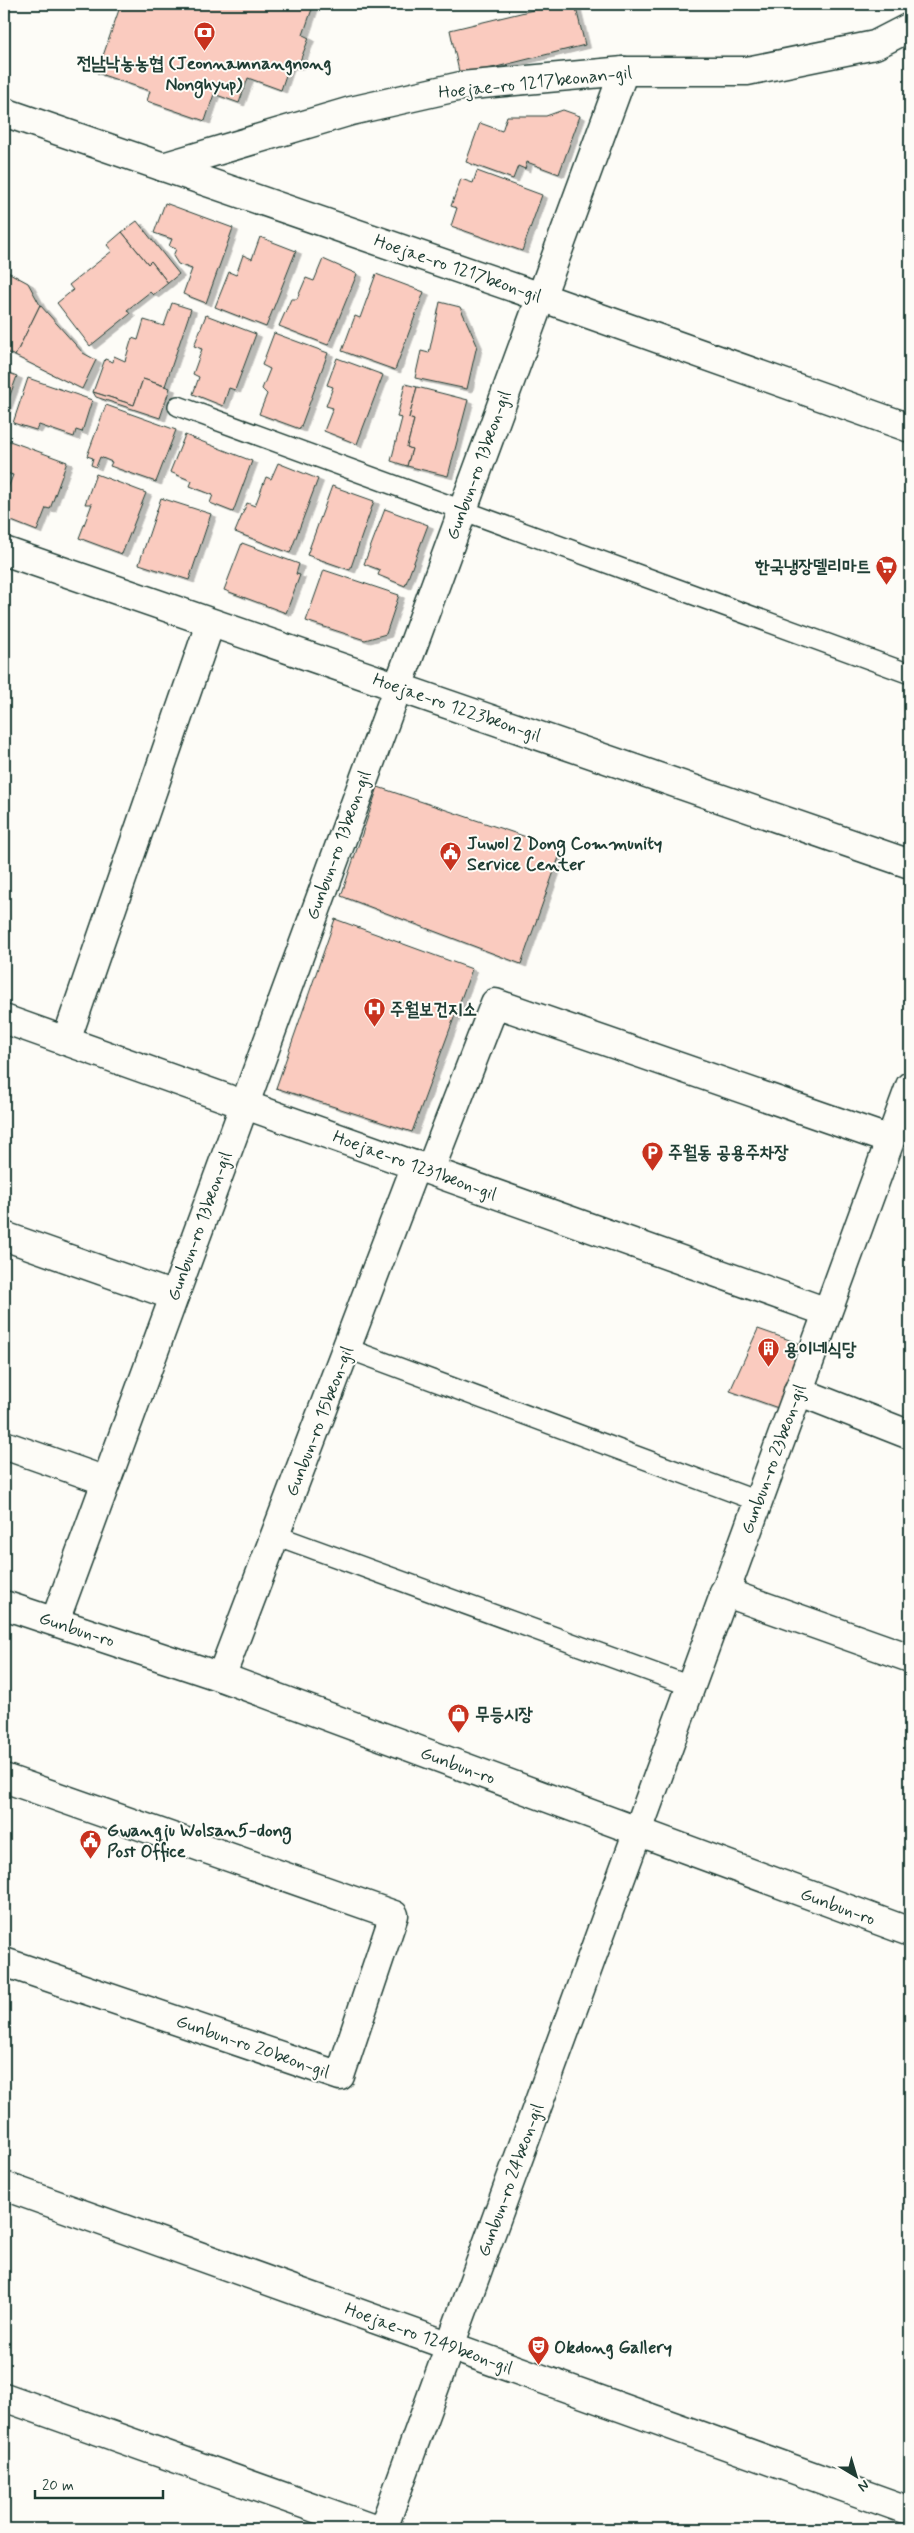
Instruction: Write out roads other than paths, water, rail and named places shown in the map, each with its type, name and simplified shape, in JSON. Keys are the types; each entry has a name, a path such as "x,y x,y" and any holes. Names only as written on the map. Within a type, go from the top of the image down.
{"street":[{"name":"Hoejae-ro 1217beonan-gil","path":"163,168 351,111 461,86 624,71 747,71 875,45 910,27"},
{"name":"Gunbun-ro 13beon-gil","path":"55,1621 396,686 624,71"},
{"name":"Hoejae-ro 1217beon-gil","path":"4,112 541,296 910,428"},
{"name":"Hoejae-ro 1223beon-gil","path":"4,551 210,624 396,686 910,864"},
{"path":"66,1041 210,624"},
{"name":"Gunbun-ro 15beon-gil","path":"221,1677 346,1348 494,1004 890,1140"},
{"name":"Hoejae-ro 1231beon-gil","path":"4,1019 827,1312"},
{"name":"Gunbun-ro 23beon-gil","path":"636,1832 910,1086"},
{"path":"4,1236 174,1296"},
{"path":"798,1391 910,1435"},
{"path":"4,1445 106,1481"},
{"path":"724,1592 910,1658"},
{"name":"Gunbun-ro","path":"4,1605 221,1677 910,1932"},
{"name":"Gunbun-ro 20beon-gil","path":"4,1778 394,1915 340,2076 6,1962"},
{"name":"Gunbun-ro 24beon-gil","path":"383,2529 636,1832"},
{"name":"Hoejae-ro 1249beon-gil","path":"4,2186 910,2511"},
{"path":"4,2398 374,2529"}],"lane":[{"path":"178,406 910,674"},
{"path":"346,1348 757,1501"},
{"path":"275,1535 690,1686"}],"place":[{"name":"전남낙농농협 (Jeonnamnangnong Nonghyup)","path":"204,52"},
{"name":"한국냉장델리마트","path":"887,585"},
{"name":"Juwol 2 Dong Community Service Center","path":"451,872"},
{"name":"주월보건지소","path":"374,1028"},
{"name":"주월동 공용주차장","path":"652,1171"},
{"name":"용이네식당","path":"768,1368"},
{"name":"무등시장","path":"459,1733"},
{"name":"Gwangju Wolsan5-dong Post Office","path":"91,1859"},
{"name":"Okdong Gallery","path":"538,2366"}]}
